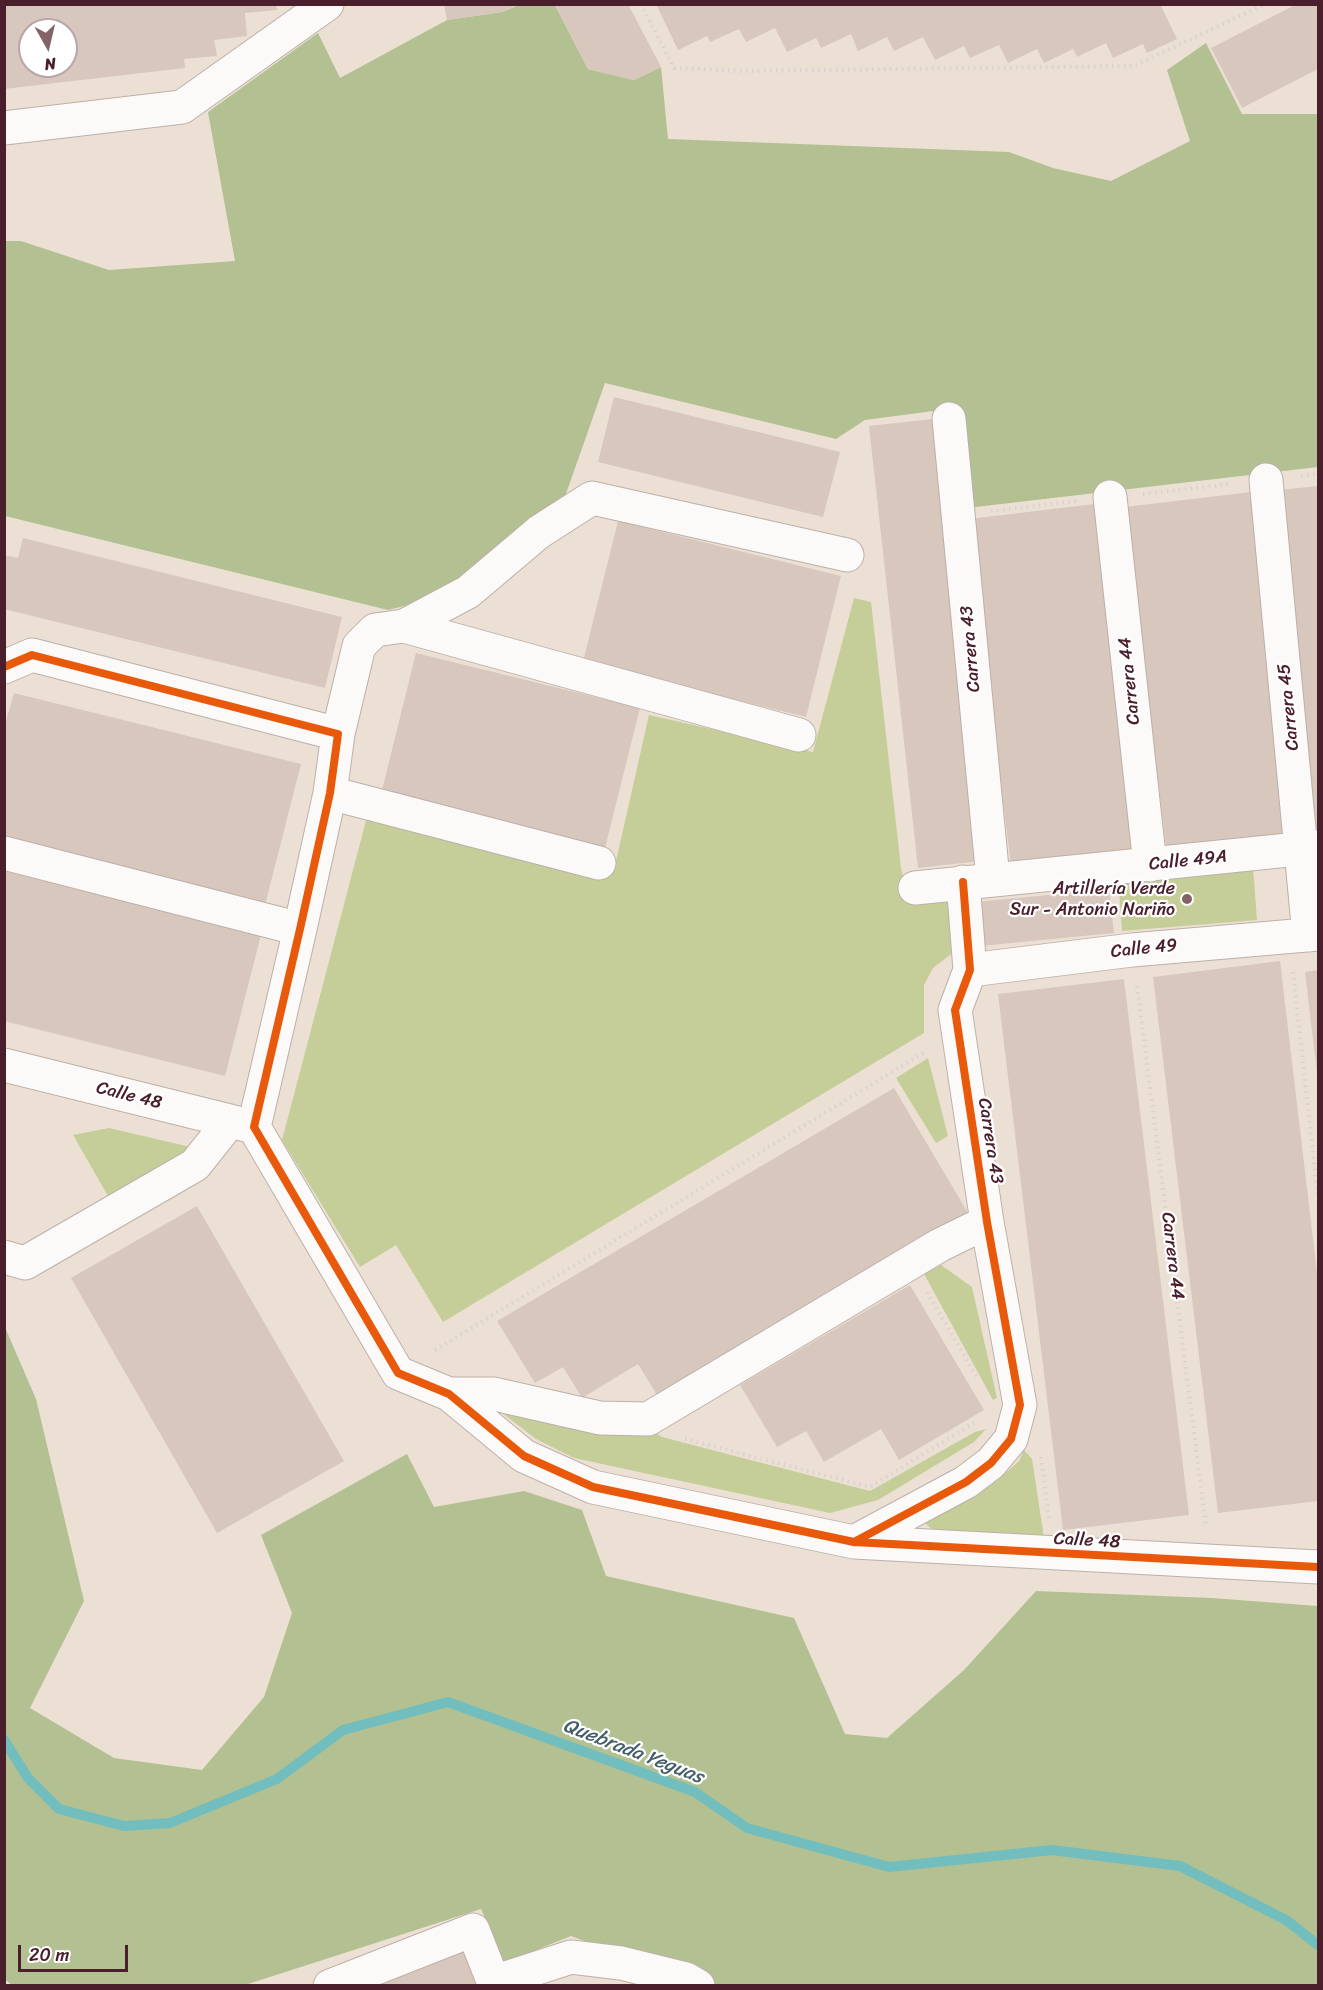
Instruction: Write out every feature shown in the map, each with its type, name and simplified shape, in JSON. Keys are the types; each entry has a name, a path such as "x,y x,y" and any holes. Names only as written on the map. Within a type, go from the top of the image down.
{"street":[{"path":"4,128 182,108 327,4"},
{"name":"Carrera 43","path":"949,419 978,880 970,970 955,1010 987,1222 1020,1405"},
{"name":"Carrera 45","path":"1266,480 1310,848 1306,935"},
{"name":"Carrera 44","path":"1110,497 1150,865"},
{"path":"4,1257 25,1263 195,1165 242,1124 300,929 330,793 338,734 359,646 375,630 404,626 468,592 539,532 592,498 847,555"},
{"path":"404,626 799,735"},
{"path":"4,667 32,654 338,734"},
{"path":"330,793 599,863"},
{"name":"Calle 49A","path":"915,888 1310,848"},
{"path":"4,853 300,929"},
{"name":"Calle 49","path":"970,970 1132,950 1306,935"},
{"name":"Calle 48","path":"4,1065 242,1124"},
{"path":"242,1124 398,1373 449,1394 494,1394 600,1418 648,1419 910,1263 987,1222"},
{"name":"Calle 48","path":"449,1394 524,1456 593,1487 854,1542 1054,1555 1318,1567"},
{"path":"854,1542 966,1482 991,1463 1011,1439 1020,1405"},
{"path":"330,1986 473,1930 494,1984 572,1957 621,1963 691,1984"}],"path":[{"path":"642,4 674,69 742,71 1134,66 1265,4"},
{"path":"1306,935 1318,1198"},
{"path":"398,1373 958,1032"},
{"path":"910,1263 979,1381"},
{"path":"648,1419 665,1434 870,1486 996,1410 1020,1405 1038,1434 1054,1555"}],"green space":[{"path":"519,5 555,5 588,69 634,80 661,67 668,139 1009,152 1053,168 1111,181 1190,141 1167,70 1206,43 1242,114 1318,114 1318,467 967,508 956,408 865,420 836,439 605,383 556,522 468,590 388,610 5,516 5,241 21,241 109,270 235,261 208,112 318,33 340,78 447,20 502,12"},
{"path":"854,598 871,602 901,868 909,903 947,902 954,952 933,968 924,985 924,1033 443,1322 396,1245 360,1267 282,1140 368,813 586,871 614,870 649,715 813,752"},
{"name":"Artillería Verde Sur - Antonio Nariño","path":"1253,867 1257,920 1122,931 1118,878"},
{"path":"928,1058 948,1136 936,1143 896,1078"},
{"path":"109,1128 199,1149 112,1203 73,1135"},
{"path":"941,1265 972,1287 997,1398 993,1400 924,1274"},
{"path":"4,1325 36,1399 84,1601 30,1708 114,1758 202,1770 264,1697 292,1613 261,1535 407,1454 434,1507 524,1491 582,1510 606,1576 794,1618 845,1734 887,1738 964,1670 1036,1591 1212,1598 1318,1606 1318,1985 705,1985 571,1936 504,1963 481,1909 245,1985 12,1985 4,1979"},
{"path":"501,1412 648,1427 662,1437 870,1491 975,1432 986,1429 974,1442 878,1500 830,1513 574,1458 536,1439"},
{"path":"1024,1450 1032,1459 1044,1538 934,1531 926,1524 931,1517 999,1479 1019,1461"}],"building":[{"path":"4,4 276,4 277,10 245,13 247,36 214,40 217,56 184,59 185,68 4,89"},
{"path":"444,4 519,4 502,12 447,20"},
{"path":"555,4 628,4 661,67 634,80 588,69"},
{"path":"656,4 1160,4 1177,39 1147,53 1143,44 1113,58 1106,43 1077,57 1073,49 1044,63 1037,49 1008,63 999,45 970,58 964,46 935,60 923,37 894,51 887,37 858,51 851,34 821,48 816,38 787,52 775,28 746,42 739,29 710,42 707,36 678,50"},
{"path":"1297,4 1318,4 1318,69 1242,108 1211,48"},
{"path":"614,397 840,452 823,517 598,462"},
{"path":"932,419 981,861 918,868 869,426"},
{"path":"1318,486 1318,834 1317,834 1280,490"},
{"path":"1251,492 1293,838 1167,854 1125,507"},
{"path":"1095,504 1137,850 1011,866 969,519"},
{"path":"618,521 841,576 806,717 583,662"},
{"path":"23,538 342,617 325,688 4,609 4,555 18,558"},
{"path":"416,653 640,708 605,848 381,794"},
{"path":"14,693 301,764 265,905 4,840 4,728"},
{"path":"4,871 261,935 225,1076 4,1021"},
{"path":"1109,889 1114,933 981,946 976,902"},
{"path":"1280,961 1318,1281 1318,1501 1218,1513 1153,977"},
{"path":"1318,970 1318,1073 1317,1073 1305,972"},
{"path":"1124,979 1189,1515 1063,1530 998,994"},
{"path":"894,1088 968,1213 657,1395 638,1364 582,1398 563,1367 535,1383 497,1321"},
{"path":"197,1206 344,1461 217,1533 71,1278"},
{"path":"910,1285 984,1410 899,1460 881,1429 824,1462 806,1431 777,1447 740,1385"},
{"path":"468,1950 482,1986 375,1986"}],"waterway":[{"name":"Quebrada Yeguas","path":"4,1740 28,1778 59,1809 124,1826 170,1823 277,1779 343,1730 448,1702 695,1792 747,1828 889,1867 1052,1850 1180,1866 1286,1920 1318,1945"}],"cycle path":[{"path":"4,667 32,655 338,734 330,793 254,1127 398,1373 449,1394 524,1456 593,1487 854,1542 1318,1567"},
{"path":"854,1542 966,1482 991,1463 1011,1439 1020,1405 987,1222 955,1010 970,970 963,882"}],"place":[{"name":"Artillería Verde Sur - Antonio Nariño","path":"1187,899"}]}
